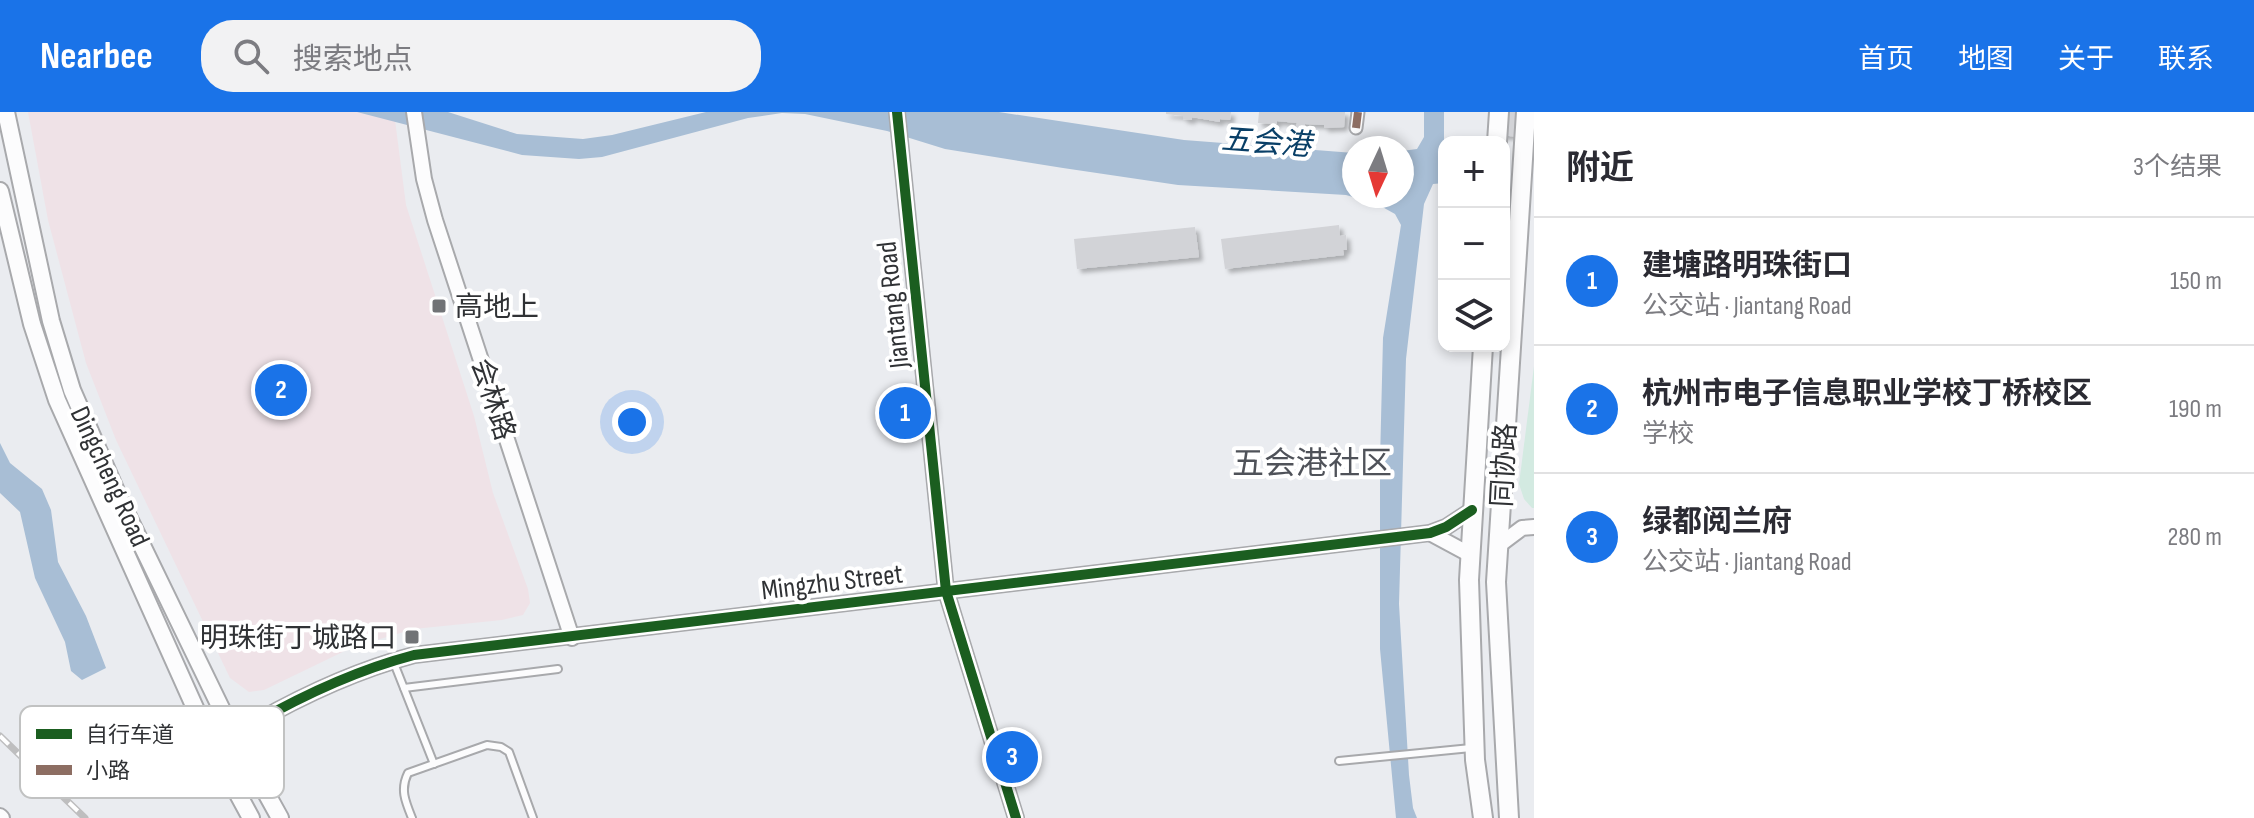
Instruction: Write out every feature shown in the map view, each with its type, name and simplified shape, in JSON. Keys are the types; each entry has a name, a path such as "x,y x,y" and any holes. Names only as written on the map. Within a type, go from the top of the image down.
{"main road":[{"name":"Dingcheng Road","path":"6,112 51,321 72,390 119,498 220,706"},
{"path":"1497,136 1499,112"},
{"name":"同协路","path":"1509,818 1496,582 1526,112"},
{"name":"Dingcheng Road","path":"0,191 32,324 57,400 194,706"},
{"name":"同协路","path":"1483,352 1469,554 1475,748 1483,818"},
{"name":"Dingcheng Road","path":"240,798 251,818"},
{"name":"Dingcheng Road","path":"269,798 280,818"}],"street":[{"name":"会林路","path":"414,112 424,179 435,220 572,638"},
{"name":"Jiantang Road","path":"897,112 946,591 1016,818"},
{"path":"1356,128 1358,112"},
{"path":"1498,546 1528,528 1500,508"},
{"name":"Mingzhu Street","path":"284,708 369,667 414,655 1430,533 1446,527 1472,510"},
{"path":"1430,533 1469,554"}],"lane":[{"path":"393,660 434,764"},
{"path":"404,688 558,669"},
{"path":"412,818 403,796 403,782 408,773 487,745 509,752 533,818"},
{"path":"1339,761 1475,748"}],"shaded area":[{"path":"28,112 373,112 395,120 406,205 474,416 493,493 528,589 530,603 523,615 414,629 353,647 264,690 249,692 230,678 116,440 86,363 48,220"}],"green space":[{"path":"1534,366 1532,508 1524,499 1519,484"}],"water":[{"path":"357,112 448,112 517,134 583,139 706,112 999,112 1184,140 1342,152 1342,195 1178,185 1063,168 945,149 887,131 805,114 782,113 748,118 602,157 579,159 522,155"},
{"path":"1424,112 1444,112 1444,136 1438,136 1438,184 1433,184 1424,204 1406,359 1399,604 1409,775 1417,818 1396,818 1380,649 1383,338 1401,225 1395,214 1384,208 1414,208 1414,149 1424,137"},
{"path":"0,443 10,463 42,489 51,510 58,562 86,616 106,668 82,680 71,671 65,642 35,578 20,512 0,493"}],"building":[{"path":"1166,112 1231,112 1230,120 1220,119 1220,122 1192,117 1192,120 1183,119 1183,116"},
{"path":"1259,112 1345,112 1344,127 1324,128 1324,125 1305,124 1305,127 1296,127 1297,123 1277,121 1277,124 1258,123"},
{"path":"1497,112 1534,112 1534,138 1496,135"},
{"path":"1339,225 1340,236 1346,235 1347,250 1343,250 1344,255 1225,269 1221,239"},
{"path":"1195,227 1199,257 1077,269 1074,239"}],"railway":[{"path":"0,736 20,755"},
{"path":"64,798 85,818"}],"marked path":[{"path":"1356,128 1358,112"}],"cycle path":[{"path":"897,112 946,591 1016,818"},
{"path":"284,707 361,672 414,655 1430,533 1446,527 1472,510"}],"place":[{"name":"高地上","path":"439,306"},
{"name":"杭州市电子信息职业学校丁桥校区","path":"281,390"},
{"name":"建塘路明珠街口","path":"905,413"},
{"name":"明珠街丁城路口","path":"412,637"},
{"name":"绿都阅兰府","path":"1012,757"}],"district":[{"name":"五会港社区","path":"1312,463"}],"water label":[{"name":"五会港","path":"1266,142"}]}
